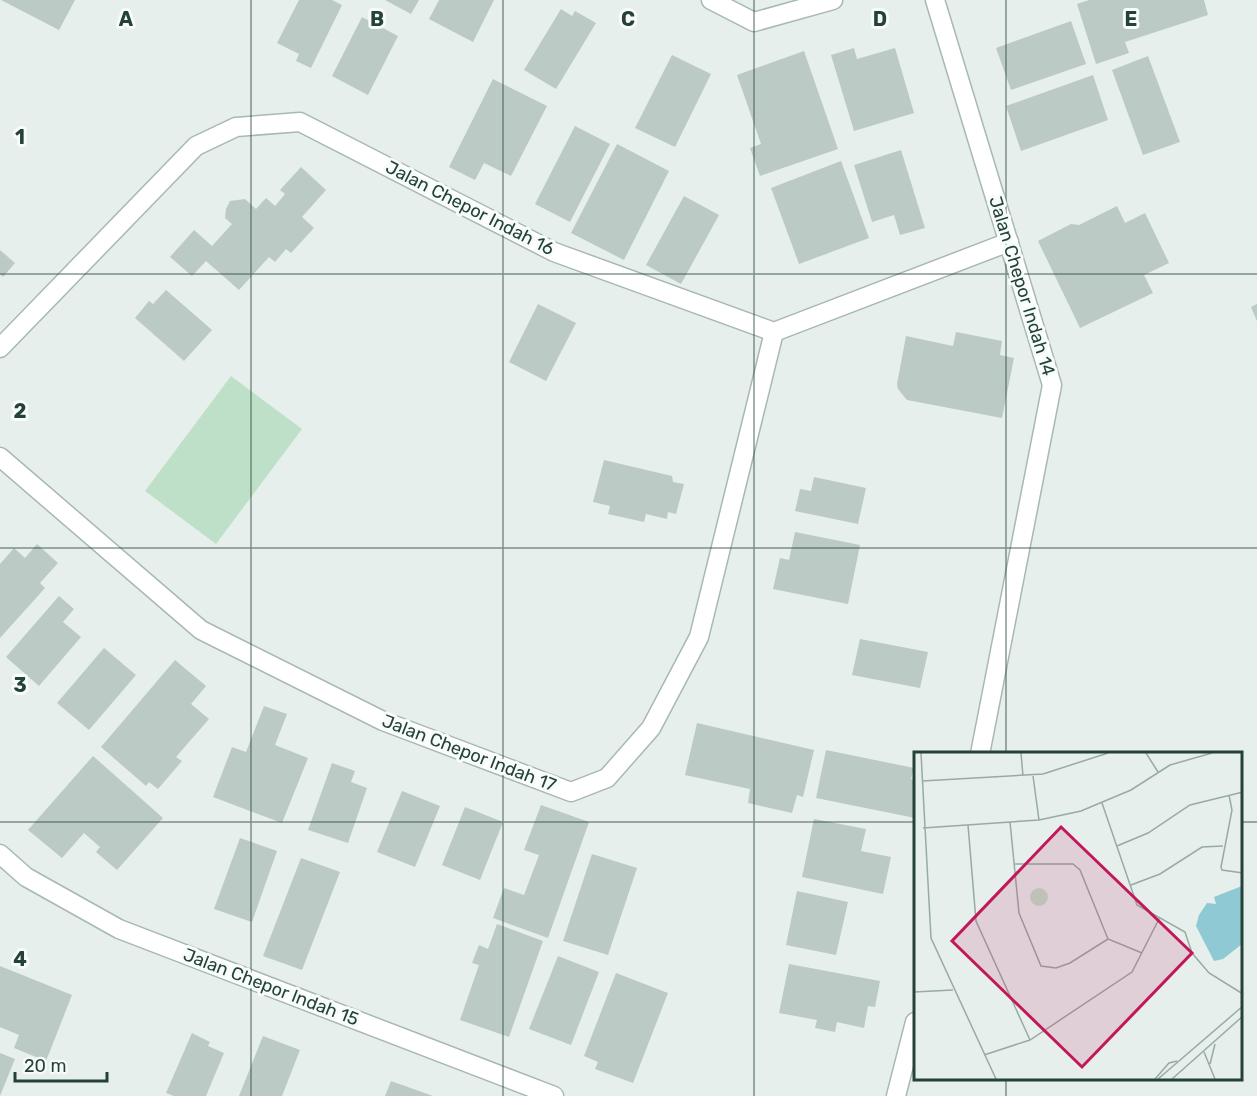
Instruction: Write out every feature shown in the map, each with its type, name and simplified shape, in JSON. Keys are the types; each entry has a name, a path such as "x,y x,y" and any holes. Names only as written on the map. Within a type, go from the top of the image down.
{"street":[{"path":"711,0 754,22 833,0"},
{"name":"Jalan Chepor Indah 14","path":"935,0 1052,385 980,752"},
{"name":"Jalan Chepor Indah 16","path":"0,348 196,147 236,127 300,122 554,252 774,332"},
{"path":"774,332 1009,242"},
{"name":"Jalan Chepor Indah 17","path":"0,457 201,630 383,721 571,792 607,778 651,728 699,637 774,332"},
{"name":"Jalan Chepor Indah 15","path":"0,855 26,877 119,929 554,1096"},
{"path":"897,1096 914,1026"}],"green space":[{"path":"231,376 302,429 216,544 145,491"}],"building":[{"path":"1,0 75,0 59,30"},
{"path":"299,0 332,0 342,5 311,68 296,61 299,54 277,43"},
{"path":"385,0 419,0 411,14"},
{"path":"439,0 494,0 473,42 429,19"},
{"path":"1089,0 1204,0 1208,15 1125,42 1129,53 1096,64 1077,4"},
{"path":"561,9 572,16 575,11 596,23 556,89 524,70"},
{"path":"362,17 398,36 368,95 332,76"},
{"path":"1071,21 1086,64 1011,90 996,48"},
{"path":"854,48 857,59 895,48 914,113 854,131 831,55"},
{"path":"804,51 838,149 760,176 750,148 761,144 737,75"},
{"path":"672,55 711,74 675,147 635,128"},
{"path":"1148,56 1180,142 1143,155 1112,70"},
{"path":"1093,75 1108,120 1021,151 1006,106"},
{"path":"493,79 547,106 511,176 484,163 475,180 449,167"},
{"path":"575,126 610,144 570,222 535,204"},
{"path":"617,144 669,171 624,260 571,233"},
{"path":"901,150 925,228 900,235 894,215 872,222 854,165"},
{"path":"841,161 869,238 799,264 771,188"},
{"path":"301,167 326,190 302,217 314,228 291,253 286,249 275,262 269,257 239,290 206,261 192,276 170,257 194,230 212,246 232,224 225,218 230,201 245,199 256,209 266,198 275,206 285,194 280,190"},
{"path":"684,196 719,215 681,284 646,265"},
{"path":"1117,206 1125,223 1145,213 1169,263 1144,275 1153,293 1080,328 1038,241 1071,224 1079,225"},
{"path":"0,250 15,263 3,277 0,274"},
{"path":"166,290 212,330 184,361 135,318 149,301 153,304"},
{"path":"538,304 576,323 546,381 509,362"},
{"path":"1257,304 1257,321 1251,307"},
{"path":"956,332 1002,341 1000,355 1014,358 1002,418 907,400 898,389 906,336 953,346"},
{"path":"604,460 672,476 673,482 684,484 676,514 668,512 667,519 646,514 644,522 608,514 610,506 593,502"},
{"path":"814,477 866,488 858,524 795,511 800,489 811,491"},
{"path":"795,532 860,545 848,604 773,589 780,558 789,560"},
{"path":"37,544 58,563 40,583 45,588 0,638 0,564 14,548 25,558"},
{"path":"59,596 74,609 63,622 81,637 39,686 6,657"},
{"path":"860,639 928,652 920,688 852,675"},
{"path":"104,648 136,675 89,730 57,703"},
{"path":"175,660 206,686 191,704 209,719 176,757 182,761 158,789 149,782 146,786 101,747"},
{"path":"264,706 287,714 275,745 308,758 282,823 213,797 232,747 246,752"},
{"path":"697,723 814,750 803,797 797,795 792,813 748,803 750,789 685,775"},
{"path":"826,750 914,768 911,779 914,780 914,818 816,798"},
{"path":"93,756 163,818 117,870 96,852 100,847 84,833 62,858 28,830"},
{"path":"332,763 355,771 351,782 367,788 348,843 308,830"},
{"path":"402,791 440,806 415,867 377,852"},
{"path":"541,805 589,822 548,938 493,918 504,888 524,895 539,855 524,850"},
{"path":"465,807 503,822 480,880 442,865"},
{"path":"814,819 866,829 861,851 891,857 883,894 802,877"},
{"path":"240,838 277,851 252,922 214,909"},
{"path":"592,854 637,868 608,955 563,941"},
{"path":"301,858 340,872 302,970 263,956"},
{"path":"797,891 848,902 836,955 786,945"},
{"path":"497,924 543,941 509,1037 460,1020 479,965 472,963 479,945 488,949"},
{"path":"558,956 599,972 571,1045 529,1029"},
{"path":"789,964 880,981 875,1007 868,1006 864,1028 837,1022 835,1032 815,1028 817,1020 779,1013"},
{"path":"0,966 72,995 46,1061 14,1048 19,1035 0,1027"},
{"path":"616,973 668,993 633,1083 595,1069 598,1062 584,1056"},
{"path":"192,1033 210,1042 208,1046 224,1053 206,1096 174,1096 166,1093"},
{"path":"263,1036 300,1050 282,1096 239,1096"},
{"path":"0,1053 15,1059 0,1096"},
{"path":"391,1081 433,1096 385,1096"}]}
